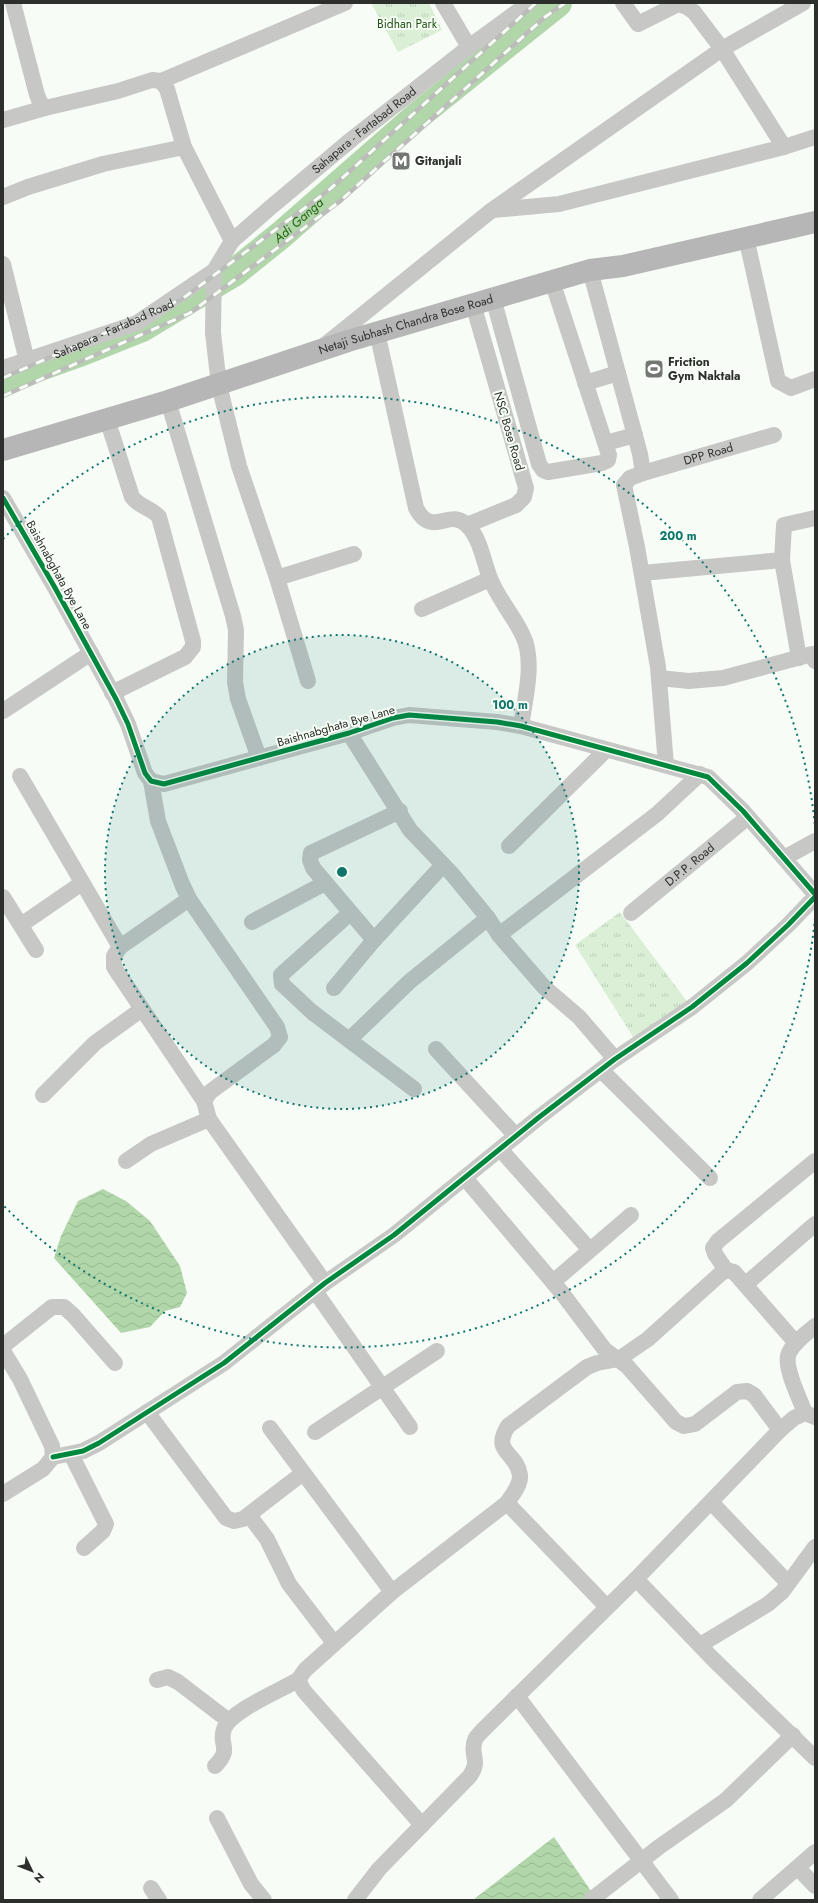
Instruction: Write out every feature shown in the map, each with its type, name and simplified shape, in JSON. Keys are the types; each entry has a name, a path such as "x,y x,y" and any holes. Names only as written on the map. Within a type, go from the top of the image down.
{"main road":[{"name":"Netaji Subhash Chandra Bose Road","path":"3,450 219,385 377,332 590,270 623,266 815,222"}],"street":[{"path":"13,3 37,95 45,108"},
{"path":"443,3 469,47"},
{"name":"Sahapara - Fartabad Road","path":"3,368 137,323 214,273 232,241 352,139 469,47 529,3"},
{"path":"623,3 638,24 678,4 687,7 694,12 722,49 784,147"},
{"path":"317,351 492,210 722,49 803,3"},
{"path":"3,120 45,108 118,91 152,80 161,81 343,4"},
{"path":"161,81 167,90 184,147 232,241"},
{"path":"492,210 559,204 784,147 815,137"},
{"path":"3,197 28,187 103,164 184,147"},
{"path":"746,237 778,382 791,388 815,379"},
{"path":"3,264 27,361"},
{"path":"590,270 643,473"},
{"path":"214,273 213,333 219,385 239,466 277,578 308,681"},
{"path":"493,298 539,464 543,470 548,472 602,464 608,460 609,454 606,443 552,281"},
{"name":"NSC Bose Road","path":"467,525 516,505 524,497 526,488 473,304"},
{"path":"377,332 416,508 421,518 429,523 457,519 467,525 477,540 490,579 524,637 529,656 521,726"},
{"path":"585,383 618,373"},
{"path":"168,401 233,616 237,643 235,682 238,699 259,758"},
{"path":"107,419 132,496 139,504 152,510 159,518 193,641 193,647 185,657 112,693"},
{"path":"606,443 634,435"},
{"name":"DPP Road","path":"642,573 624,485 630,478 774,435"},
{"name":"Baishnabghata Bye Lane","path":"3,498 26,535 112,693 128,724 145,773 151,781 164,784 349,733 393,718 409,715 497,722 521,726 708,777 748,817 815,895"},
{"path":"799,658 782,560 784,525 815,518"},
{"path":"277,578 354,554"},
{"path":"666,766 659,678 642,573 782,560"},
{"path":"422,609 490,579"},
{"path":"3,711 91,653"},
{"path":"659,678 689,681 723,678 812,654 815,661"},
{"path":"349,733 400,811 410,830 443,865 488,918 499,935 544,987 579,1018 615,1059"},
{"path":"509,846 606,750"},
{"path":"499,935 656,814 700,774"},
{"path":"20,776 120,947"},
{"path":"151,781 158,821 189,899 277,1027 280,1037 274,1045 210,1092 204,1101"},
{"path":"374,940 313,868 310,860 311,853 400,811"},
{"name":"D.P.P. Road","path":"631,913 748,817"},
{"path":"784,858 815,841"},
{"path":"334,988 374,940 443,865"},
{"path":"21,926 82,883"},
{"path":"252,922 325,883"},
{"path":"3,1494 43,1469 53,1457 83,1451 99,1444 224,1363 320,1287 394,1235 500,1148 615,1059 704,997 747,963 788,925 815,895"},
{"path":"3,897 36,950"},
{"path":"189,899 120,947 114,956 114,968 204,1101 209,1119 410,1427"},
{"path":"350,913 281,975 282,984 312,1012 414,1090"},
{"path":"350,1040 409,982 488,918"},
{"path":"44,1095 95,1043 142,1009"},
{"path":"436,1049 516,1136"},
{"path":"601,1070 710,1178"},
{"path":"126,1162 151,1144 209,1119"},
{"path":"500,1148 590,1250"},
{"path":"726,1270 715,1254 713,1248 718,1240 815,1161"},
{"path":"465,1178 553,1282 605,1350 619,1359 676,1422 684,1426 695,1424 737,1392 747,1390 754,1395 780,1430"},
{"path":"553,1282 631,1216"},
{"path":"746,1284 815,1224"},
{"path":"215,1766 221,1760 225,1752 222,1732 229,1721 245,1709 298,1680 305,1670 392,1592 507,1503 518,1486 520,1476 516,1464 502,1445 502,1436 508,1426 587,1367 597,1362 619,1359 660,1329 718,1274 726,1270 734,1272 746,1284 796,1343"},
{"path":"3,1346 52,1307 64,1307 73,1315 115,1363"},
{"path":"355,1900 379,1869 475,1769 475,1740 517,1696 636,1579 780,1430 794,1418 810,1415 788,1368 788,1356 796,1343 815,1326"},
{"path":"3,1351 20,1379 52,1446 53,1457"},
{"path":"315,1432 437,1351"},
{"path":"148,1412 226,1518 234,1521 243,1519 303,1473"},
{"path":"270,1428 392,1592"},
{"path":"71,1454 106,1524 103,1531 84,1548"},
{"path":"711,1502 788,1583"},
{"path":"507,1503 607,1607"},
{"path":"249,1515 274,1550 289,1584 334,1643"},
{"path":"700,1645 768,1604 782,1592 815,1548"},
{"path":"636,1579 754,1700 793,1735 815,1758"},
{"path":"157,1680 168,1678 178,1682 229,1721"},
{"path":"298,1680 304,1691 422,1825"},
{"path":"517,1696 574,1769 670,1900"},
{"path":"591,1900 726,1800 793,1735"},
{"path":"217,1818 251,1884 264,1900"},
{"path":"760,1900 815,1852"},
{"path":"798,1868 815,1886"}],"green space":[{"name":"Bidhan Park","path":"371,3 429,3 442,30 398,52"},
{"path":"620,912 689,1004 635,1040 575,945"}],"water":[{"path":"103,1189 126,1201 150,1221 180,1266 187,1293 180,1307 165,1311 150,1327 121,1333 54,1258 61,1236 78,1201"},
{"path":"554,1837 593,1894 586,1900 473,1900"}],"waterway":[{"name":"Adi Ganga","path":"3,380 82,352 142,328 235,272 281,235 416,117 558,3"}],"railway":[{"path":"3,378 182,299 329,190 536,3"},
{"path":"3,396 190,313 339,202 545,17 565,3"}],"cycle path":[{"path":"3,498 54,586 116,699 128,724 145,773 151,781 164,784 349,733 393,718 409,715 497,722 521,726 708,777 743,811 815,894"},
{"path":"53,1457 83,1451 99,1443 224,1363 325,1283 394,1235 538,1118 615,1059 692,1007 747,963 788,925 815,897"}],"place":[{"name":"Gitanjali","path":"401,161"},
{"name":"Friction Gym Naktala","path":"654,369"}]}
